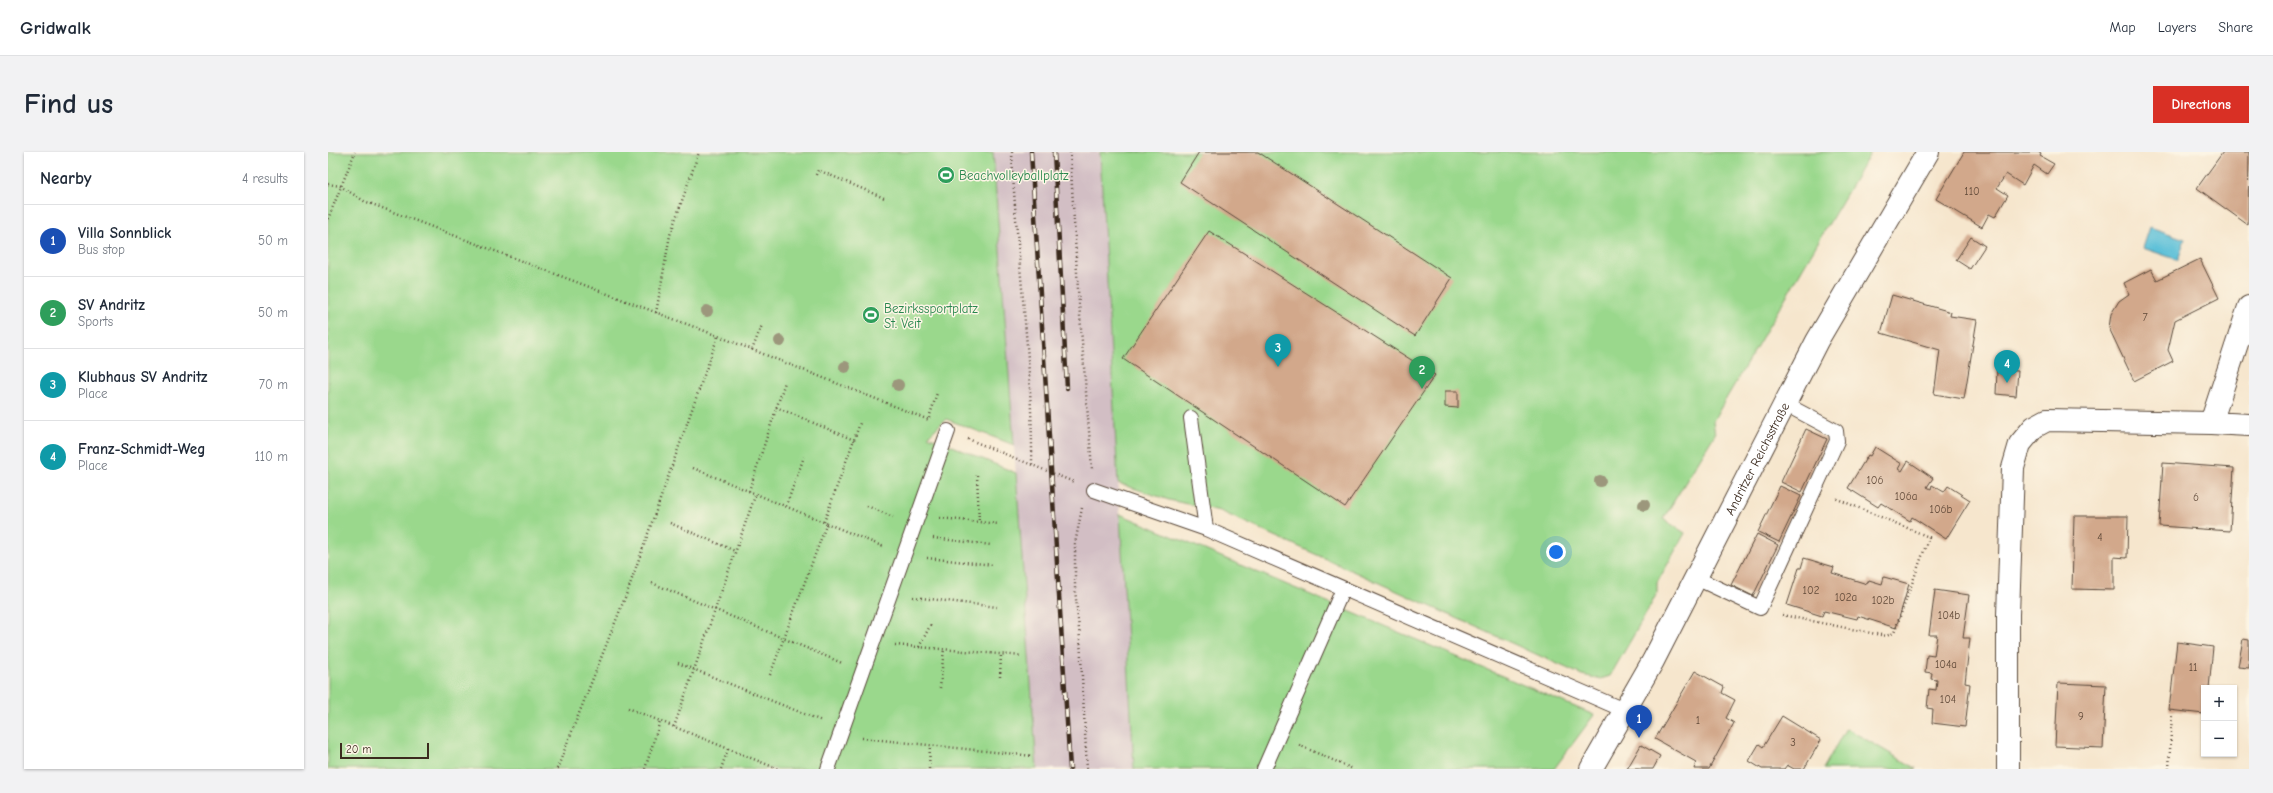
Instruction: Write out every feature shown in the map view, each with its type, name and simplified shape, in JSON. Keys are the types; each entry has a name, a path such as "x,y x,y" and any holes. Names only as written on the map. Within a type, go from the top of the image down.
{"street":[{"name":"Andritzer Reichsstraße","path":"1591,769 1626,711 1817,341 1928,152"},
{"path":"2211,423 2249,307"},
{"path":"2008,769 2008,615 2013,468 2020,444 2034,427 2047,420 2249,425"}],"lane":[{"path":"1696,578 1760,608 1837,441 1836,431 1785,404"},
{"path":"1191,418 1206,529"},
{"path":"828,769 948,431"},
{"path":"1094,490 1206,529 1626,711"},
{"path":"1264,769 1343,589"}],"path":[{"path":"328,219 340,186 355,152"},
{"path":"656,313 670,235 699,152"},
{"path":"1012,152 1014,198 1019,238 1033,418 1032,466"},
{"path":"1070,152 1078,290 1094,490 1082,504 1075,544 1075,589 1080,639 1087,769"},
{"path":"816,174 818,170 884,198"},
{"path":"328,184 340,186 364,200 718,336 928,420 948,431 1094,490"},
{"path":"752,350 762,325"},
{"path":"557,769 628,590 718,336"},
{"path":"748,491 785,382"},
{"path":"928,420 936,393"},
{"path":"776,407 854,440"},
{"path":"770,675 860,423"},
{"path":"786,506 804,457"},
{"path":"693,468 904,556 994,565"},
{"path":"977,474 979,522"},
{"path":"1760,608 1768,612 1886,636 1894,633 1929,537 1814,490"},
{"path":"674,727 714,609 756,493"},
{"path":"867,506 914,526 991,545"},
{"path":"914,526 979,522 999,524"},
{"path":"670,523 735,552"},
{"path":"652,583 863,672"},
{"path":"890,595 997,607"},
{"path":"919,647 931,624"},
{"path":"873,642 1022,656"},
{"path":"940,688 944,649"},
{"path":"1000,677 1001,654"},
{"path":"678,663 841,733 930,745 1033,756"},
{"path":"628,708 778,769"},
{"path":"2169,769 2172,714"},
{"path":"645,769 660,721"},
{"path":"1278,736 1353,769"},
{"path":"929,769 930,745"},
{"path":"722,769 728,749"}],"shaded area":[{"path":"993,152 1100,152 1134,769 1037,769"}],"green space":[{"path":"328,152 993,152 1014,445 946,419 928,436 1016,473 1037,769 328,769"},
{"path":"1100,152 1871,152 1713,421 1715,434 1663,519 1685,533 1657,583 1657,593 1610,676 1600,679 1582,675 1220,511 1169,500 1118,483"},
{"path":"1120,514 1594,715 1554,769 1134,769"},
{"path":"1846,728 1917,769 1823,769"}],"water":[{"path":"2150,227 2185,239 2178,260 2143,248"}],"building":[{"path":"1199,152 1258,152 1452,278 1415,336 1180,182"},
{"path":"1964,152 2038,152 2041,154 2040,156 2054,164 2047,174 2034,165 2023,185 2006,174 1997,188 2008,195 1995,217 1989,214 1982,227 1936,199"},
{"path":"2223,152 2249,152 2248,225 2197,188"},
{"path":"1209,231 1435,375 1345,507 1123,359"},
{"path":"1971,237 1985,246 1970,269 1956,260"},
{"path":"2200,259 2219,298 2175,320 2168,350 2173,361 2134,381 2109,328 2111,314 2119,301 2129,294 2124,283 2151,269 2157,280"},
{"path":"1892,295 1951,312 1950,316 1977,320 1964,399 1934,394 1940,350 1881,333"},
{"path":"1997,370 2018,371 2016,396 1996,394"},
{"path":"1445,391 1458,391 1458,408 1445,407"},
{"path":"1806,429 1827,439 1802,492 1781,482"},
{"path":"1875,447 1902,464 1899,469 1902,471 1908,461 1933,478 1927,487 1931,489 1932,485 1944,492 1948,486 1970,500 1946,539 1912,517 1910,521 1881,503 1878,507 1848,488 1868,455 1870,456"},
{"path":"2163,463 2234,468 2230,531 2159,526"},
{"path":"1780,486 1801,496 1779,542 1758,532"},
{"path":"2074,516 2128,516 2127,558 2114,557 2114,590 2072,589"},
{"path":"1757,534 1778,545 1753,596 1731,585"},
{"path":"1804,558 1834,567 1832,573 1867,584 1869,580 1882,584 1884,577 1909,584 1896,628 1858,616 1857,619 1824,611 1822,616 1787,605 1799,568 1801,568"},
{"path":"1935,590 1969,595 1963,638 1970,638 1965,683 1970,684 1965,727 1932,723 1933,709 1927,708 1929,689 1936,690 1937,680 1931,679 1932,673 1925,672 1927,655 1934,656 1937,635 1929,635"},
{"path":"2243,639 2249,640 2249,668 2238,667"},
{"path":"2177,642 2213,647 2209,685 2201,685 2201,714 2169,710"},
{"path":"1695,671 1724,687 1722,693 1735,700 1726,718 1734,723 1709,769 1694,769 1696,762 1655,739"},
{"path":"2058,683 2106,685 2103,748 2055,746"},
{"path":"1782,716 1821,740 1804,769 1794,769 1787,765 1784,769 1762,769 1749,761 1759,744 1763,747"},
{"path":"1641,745 1660,756 1653,769 1627,769"}],"railway":[{"path":"1031,152 1070,769"},
{"path":"1054,152 1067,388"}],"place":[{"name":"Beachvolleyballplatz","path":"946,175"},
{"name":"Bezirkssportplatz St. Veit","path":"871,315"},
{"name":"Klubhaus SV Andritz","path":"1278,367"},
{"name":"Franz-Schmidt-Weg","path":"2007,383"},
{"name":"SV Andritz","path":"1422,389"},
{"name":"Villa Sonnblick","path":"1639,738"}]}
